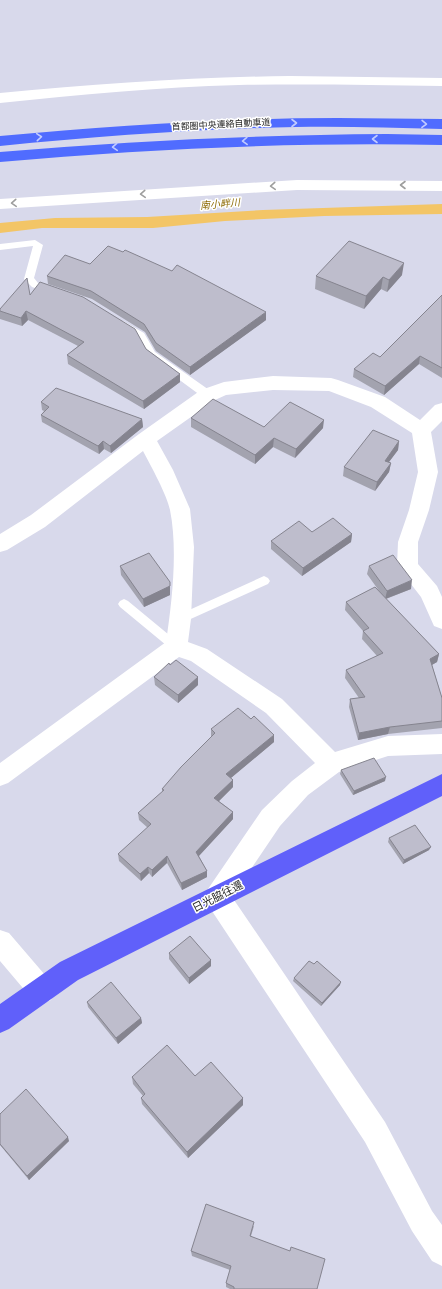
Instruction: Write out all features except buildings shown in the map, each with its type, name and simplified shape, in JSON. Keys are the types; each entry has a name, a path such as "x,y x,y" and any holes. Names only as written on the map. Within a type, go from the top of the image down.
{"highway":[{"name":"首都圏中央連絡自動車道","path":"0,141 82,133 268,123 442,124"},
{"name":"首都圏中央連絡自動車道","path":"0,157 189,142 442,140"},
{"name":"日光脇往還","path":"0,1020 69,971 442,784"}],"street":[{"path":"0,98 82,90 237,81 327,80 442,82"},
{"path":"0,204 297,185 442,186"},
{"path":"0,544 38,521 146,439 208,395 224,389 273,383 331,385 378,402 421,430 428,472 419,510 408,542 408,566 429,592 442,620"},
{"path":"421,430 442,410"},
{"path":"0,776 176,648 180,619 184,547 180,509 163,470 146,439"},
{"path":"176,648 198,655 274,706 331,764"},
{"path":"442,744 388,746 331,764 300,788 271,818 217,897 375,1132 422,1221 442,1251"},
{"path":"0,942 42,991"}],"lane":[{"path":"0,247 35,243 38,245 29,279 35,285 65,295"},
{"path":"114,318 141,335 151,354 208,395"},
{"path":"180,619 264,581"},
{"path":"124,604 176,648"}],"shaded area":[{"path":"442,204 442,214 324,216 225,221 153,228 42,228 0,233 0,223 55,218 147,217 263,210"}],"water label":[{"name":"南小畔川","path":"220,205"}]}
